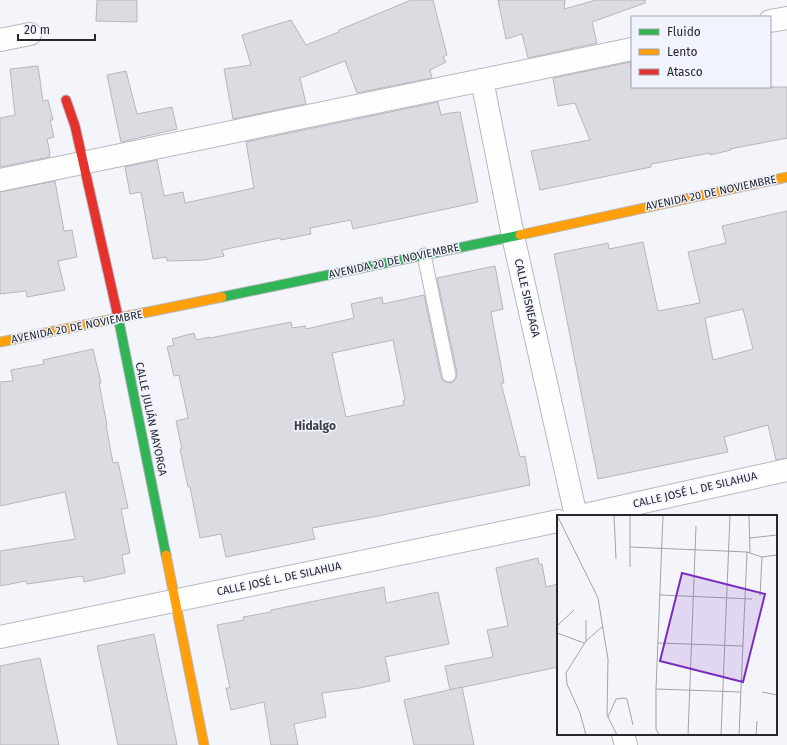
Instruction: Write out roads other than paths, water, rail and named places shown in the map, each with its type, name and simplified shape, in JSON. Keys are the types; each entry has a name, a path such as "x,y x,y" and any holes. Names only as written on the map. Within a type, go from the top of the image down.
{"street":[{"path":"771,21 787,18"},
{"path":"0,40 30,34"},
{"path":"0,180 631,49"},
{"name":"CALLE SISNEAGA","path":"482,80 513,236 576,515"},
{"name":"CALLE JULIÁN MAYORGA","path":"66,100 75,126 118,319 204,745"},
{"name":"AVENIDA 20 DE NOVIEMBRE","path":"0,342 424,255 787,176"},
{"name":"CALLE JOSÉ L. DE SILAHUA","path":"584,515 787,470"},
{"name":"CALLE JOSÉ L. DE SILAHUA","path":"0,637 557,521"},
{"path":"623,735 626,745"}],"lane":[{"path":"424,255 449,375"}],"district":[{"name":"Hidalgo","path":"315,426"}]}
